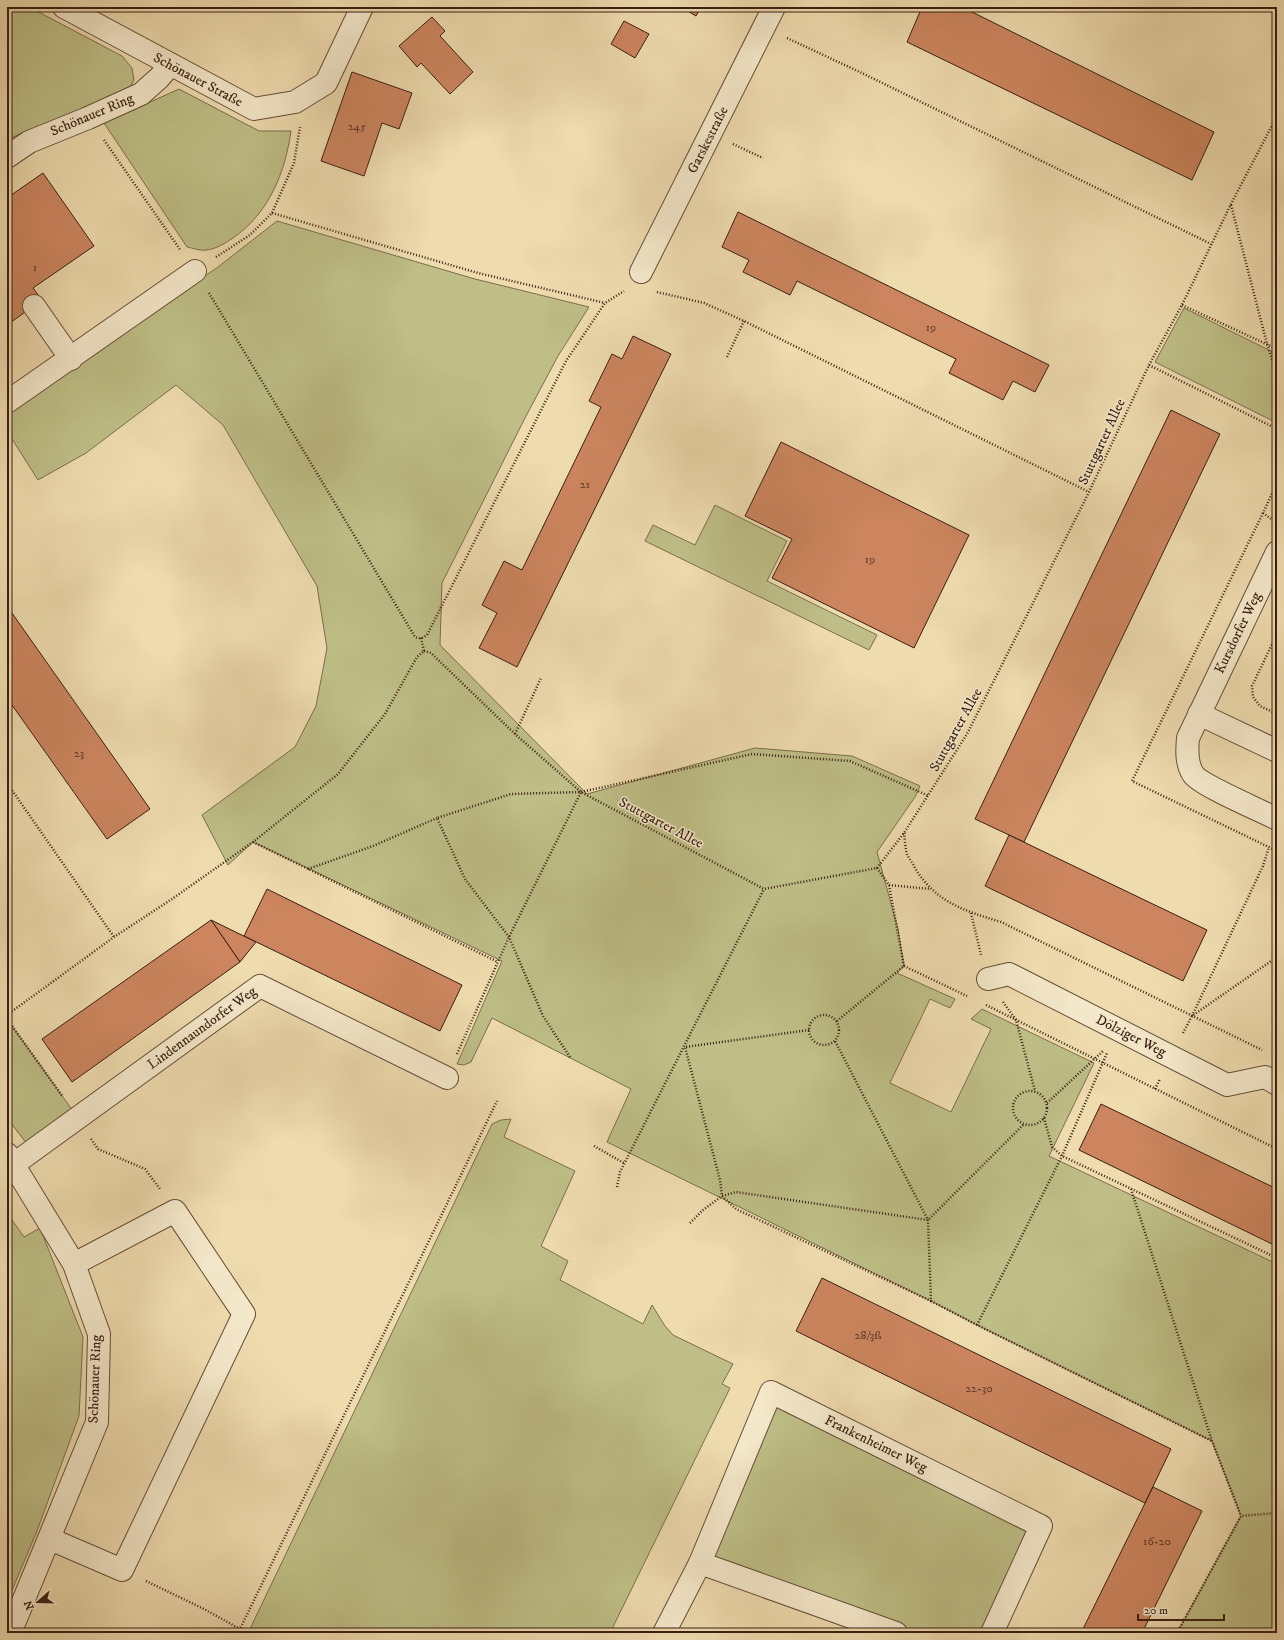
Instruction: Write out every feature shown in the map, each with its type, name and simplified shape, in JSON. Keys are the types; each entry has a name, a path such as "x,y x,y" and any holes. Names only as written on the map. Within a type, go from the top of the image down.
{"street":[{"name":"Schönauer Straße","path":"64,7 254,109 295,102 326,83 362,7"},
{"name":"Garskestraße","path":"641,272 774,7"},
{"name":"Schönauer Ring","path":"7,157 29,142 141,94 159,78 170,65"},
{"path":"7,402 71,359 195,271"},
{"path":"34,306 71,359"},
{"name":"Kursdorfer Weg","path":"1277,552 1188,738 1187,754 1193,774 1208,785 1277,819"},
{"path":"1199,714 1277,751"},
{"name":"Dölziger Weg","path":"988,979 1008,974 1115,1037 1171,1056 1227,1085 1264,1077 1277,1084"},
{"name":"Lindennaundorfer Weg","path":"11,1159 260,986 447,1078"},
{"name":"Schönauer Ring","path":"10,1633 97,1422 99,1334 74,1264 11,1159"},
{"path":"50,1538 122,1570 244,1314 176,1211 74,1264"},
{"name":"Frankenheimer Weg","path":"664,1633 700,1563 771,1392 1041,1526 992,1633"},
{"path":"700,1563 896,1633"}],"path":[{"path":"764,27 864,74 1211,244"},
{"path":"195,271 250,235 272,213 294,163 300,126 295,102"},
{"name":"Stuttgarter Allee","path":"877,868 904,833 929,796 967,734 1090,492 1150,365 1182,305 1231,204 1277,116"},
{"path":"88,118 195,271 415,636 421,638 427,635 566,361 605,303 626,290"},
{"path":"711,133 763,158"},
{"path":"1231,204 1267,344 1277,374"},
{"path":"272,213 478,273 605,303"},
{"path":"654,291 704,303 744,321 1090,492"},
{"path":"1182,305 1277,349"},
{"path":"727,357 744,321"},
{"path":"1150,365 1277,429"},
{"path":"1277,484 1263,513 1277,523"},
{"path":"1277,634 1252,686 1253,697 1260,706 1277,714"},
{"path":"7,1014 114,937 172,899 253,842 338,774 385,714 418,657 424,651 421,638"},
{"name":"Stuttgarter Allee","path":"424,651 431,653 514,734 581,792 764,889"},
{"path":"514,734 541,678"},
{"path":"308,869 373,846 437,818 511,794 581,792 752,754 850,761 929,796"},
{"path":"7,783 114,937"},
{"path":"447,1078 509,937 581,792"},
{"path":"437,818 465,879 509,937 543,1016 570,1057"},
{"path":"904,833 907,854 919,874 930,889 949,903 971,913 1001,922 1263,1051"},
{"path":"253,842 498,962"},
{"path":"1155,1089 1192,1016 1263,866 1269,847"},
{"path":"617,1187 620,1172 624,1163 764,889 877,868 889,885 904,966"},
{"path":"889,885 930,889"},
{"path":"971,913 988,979"},
{"path":"1192,1016 1277,957"},
{"path":"904,966 973,999"},
{"path":"837,1021 904,966"},
{"path":"979,1002 1277,1148"},
{"path":"823,1015 830,1016 837,1021 840,1027 839,1035 835,1041 829,1045 815,1043 809,1030 810,1023 816,1017 823,1015"},
{"path":"1016,1020 1035,1091"},
{"path":"684,1047 809,1030"},
{"path":"1047,1103 1115,1037"},
{"path":"977,1325 1062,1156 1102,1063 1115,1037"},
{"path":"835,1041 928,1220 931,1300"},
{"path":"684,1047 720,1180 722,1196 736,1209 931,1300 977,1325 1212,1441"},
{"path":"1026,1091 1035,1091 1042,1095 1047,1103 1048,1111 1044,1118 1039,1124 1031,1126 1024,1124 1017,1119 1013,1111 1014,1102 1019,1095 1026,1091"},
{"path":"238,1633 497,1101"},
{"path":"1044,1118 1052,1147 1062,1156 1277,1258"},
{"path":"928,1220 1024,1124"},
{"path":"594,1146 624,1163"},
{"path":"1131,1189 1212,1441 1241,1516 1177,1633"},
{"path":"690,1223 703,1210 722,1196 736,1192 928,1220"},
{"path":"1241,1516 1277,1513"},
{"path":"122,1570 240,1628"}],"green space":[{"path":"7,7 29,7 122,56 132,68 134,80 129,89 103,103 24,132 7,140"},
{"path":"179,89 259,131 291,131 280,177 266,204 246,228 233,238 217,247 210,249 201,250 187,247 104,123"},
{"path":"277,221 475,279 589,307 558,356 526,416 442,583 440,645 587,794 755,748 852,756 920,786 915,797 877,852 898,929 904,966 897,973 955,999 950,1008 930,999 890,1083 951,1112 991,1029 971,1019 982,1009 1094,1063 1049,1156 1277,1264 1277,1633 1177,1633 1241,1516 1212,1441 607,1142 631,1089 492,1018 471,1062 464,1065 457,1064 502,961 253,842 228,865 202,815 295,747 316,706 327,648 317,586 223,425 176,385 86,453 38,480 7,431 7,411 218,267"},
{"path":"1184,308 1277,354 1277,423 1155,362"},
{"path":"715,505 787,541 767,581 877,635 869,650 645,541 653,525 695,545"},
{"path":"7,1019 78,1118 27,1144 7,1118"},
{"path":"511,1119 504,1137 575,1171 541,1246 568,1261 560,1280 643,1324 652,1305 665,1326 673,1335 733,1364 722,1384 730,1388 610,1633 248,1633 492,1124 501,1120"},
{"path":"7,1213 24,1237 40,1228 83,1337 79,1416 37,1531 7,1602"},
{"path":"771,1392 1041,1526 992,1633 896,1633 700,1563"}],"building":[{"path":"681,7 701,7 696,16"},
{"path":"922,7 962,7 1214,132 1192,180 907,42"},
{"path":"432,17 445,31 440,36 473,72 450,94 421,63 417,67 399,46"},
{"path":"624,21 649,34 635,58 611,44"},
{"path":"352,72 412,93 399,129 382,123 364,176 321,161"},
{"path":"43,173 94,246 33,288 42,300 7,325 7,198"},
{"path":"738,212 1049,365 1035,392 1013,381 1003,400 949,373 956,359 797,281 790,295 743,272 749,260 722,247"},
{"path":"633,336 671,354 517,667 479,648 497,613 482,605 504,561 522,570 601,407 589,401 612,354 622,359"},
{"path":"1171,410 1220,434 1024,842 975,819"},
{"path":"781,442 969,535 914,648 772,578 792,539 745,516"},
{"path":"7,606 150,809 107,839 7,698"},
{"path":"1009,835 1207,930 1183,981 985,886"},
{"path":"267,889 462,985 440,1031 244,936"},
{"path":"7,901 11,907 7,909"},
{"path":"211,920 256,942 240,962"},
{"path":"211,920 240,962 72,1082 42,1039"},
{"path":"1101,1104 1277,1189 1277,1239 1274,1245 1079,1150"},
{"path":"822,1278 1171,1449 1145,1503 796,1331"},
{"path":"1153,1487 1202,1511 1142,1633 1081,1633"}]}
